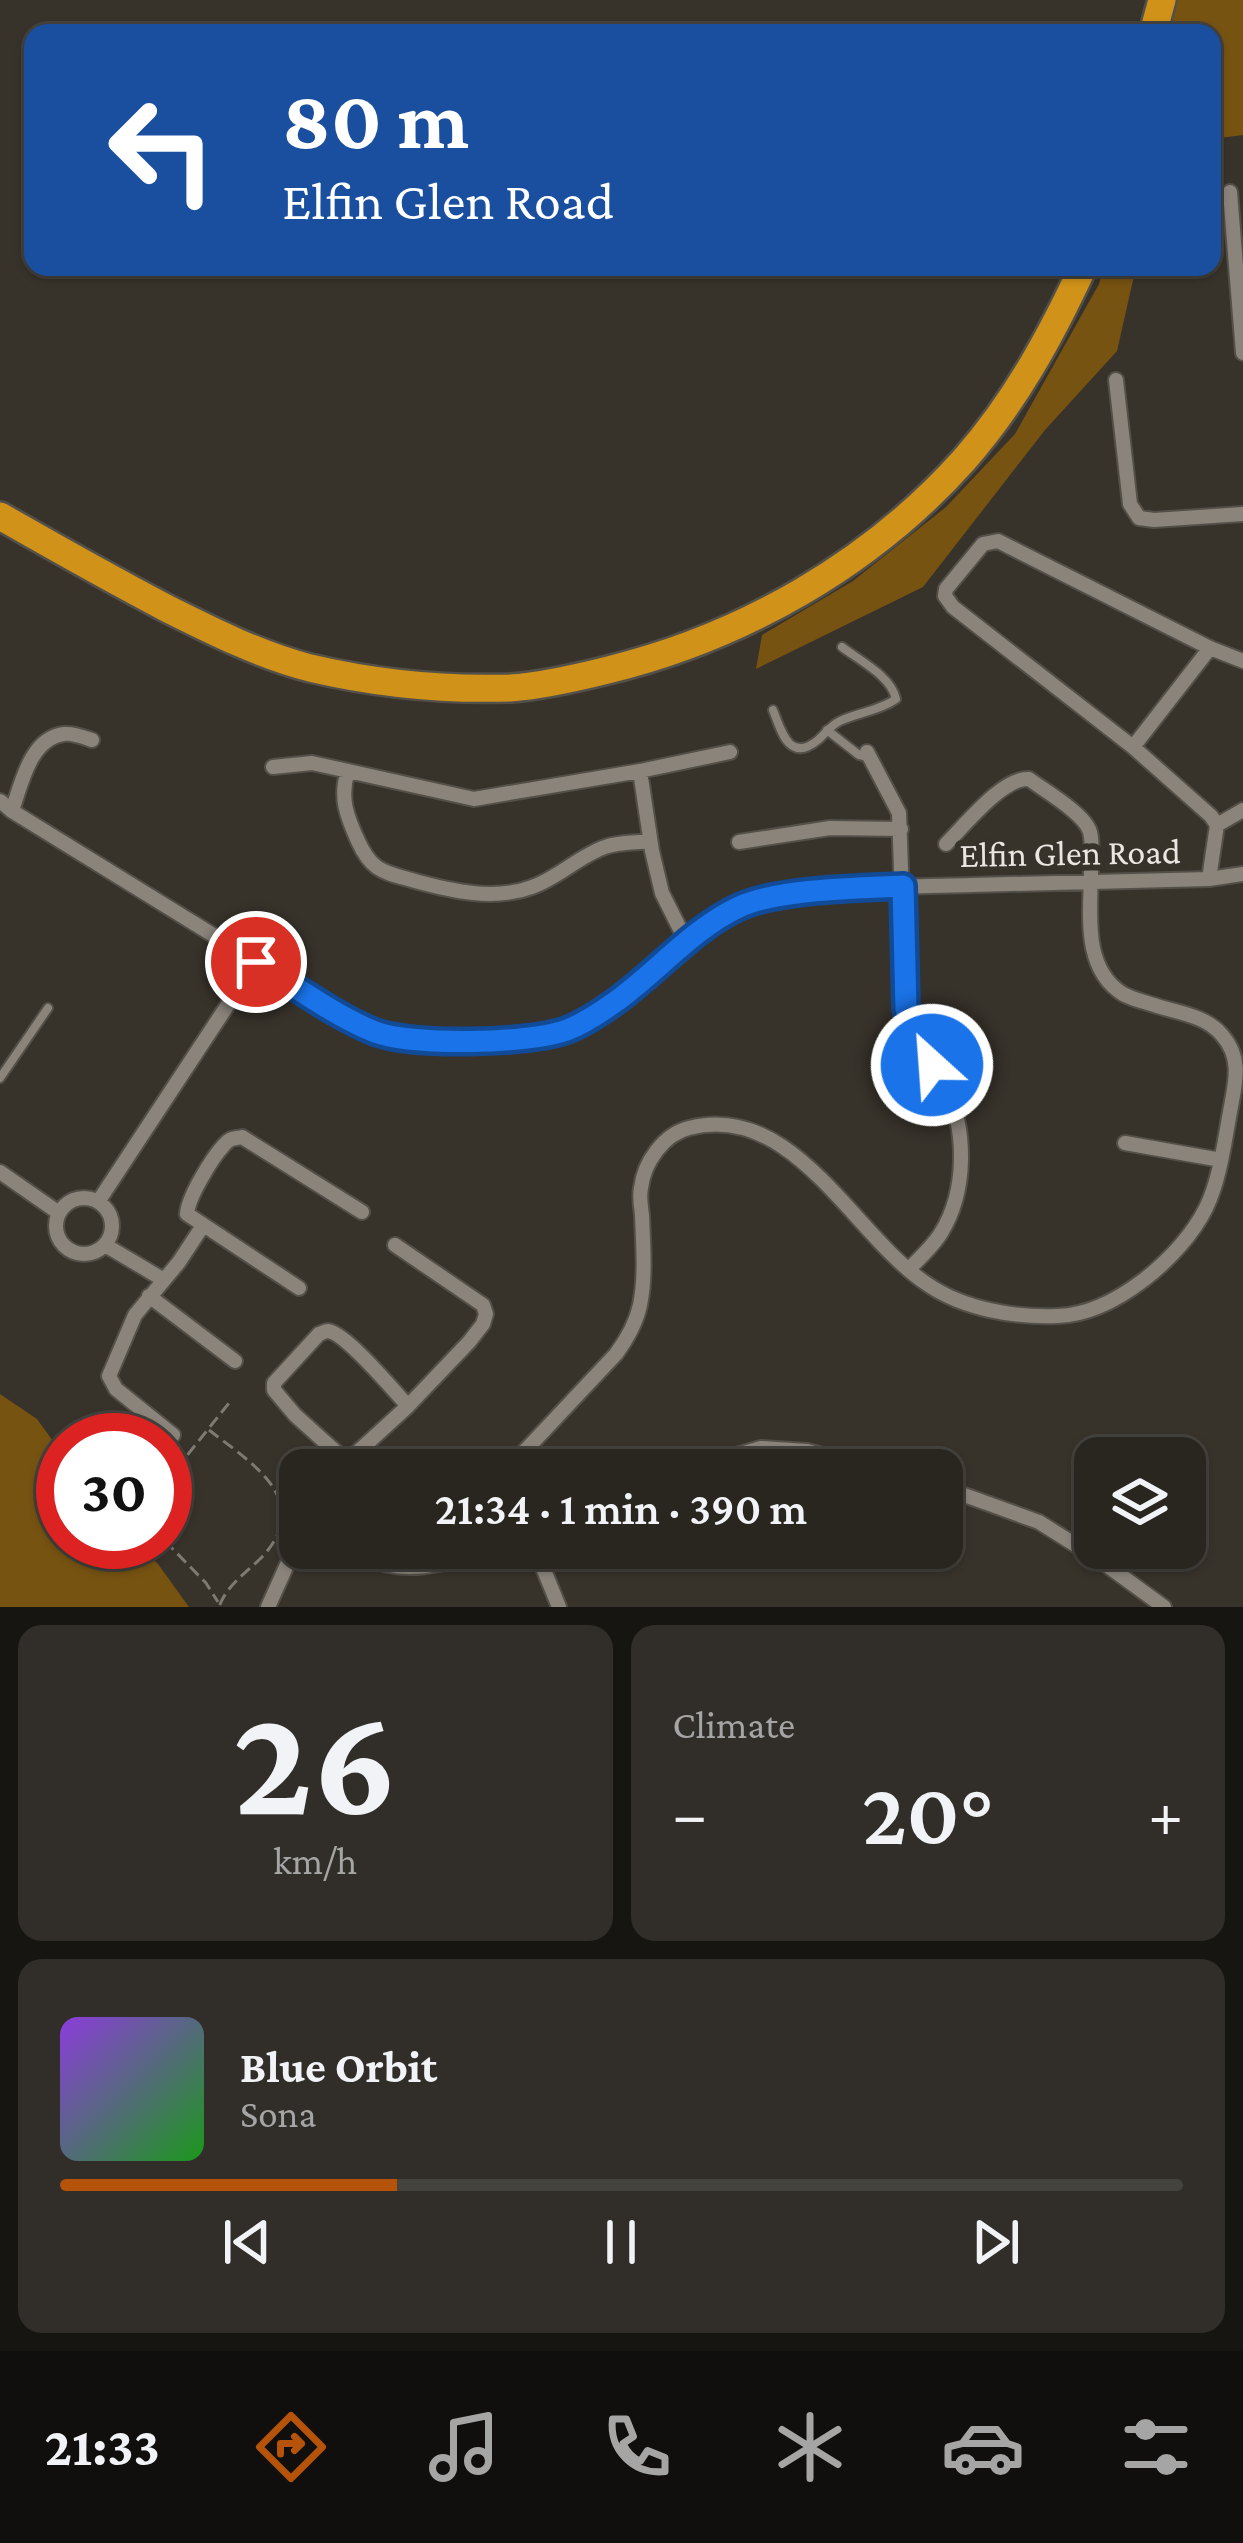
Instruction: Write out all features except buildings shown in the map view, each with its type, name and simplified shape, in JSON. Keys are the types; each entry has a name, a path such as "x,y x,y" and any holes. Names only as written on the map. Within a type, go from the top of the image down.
{"highway":[{"path":"0,516 214,633 310,668 447,686 512,688 574,679 691,645 740,624 840,567 885,532 933,492 1005,409 1052,332 1079,276"}],"street":[{"path":"1230,192 1243,353"},
{"path":"1116,380 1130,504 1139,518 1243,514"},
{"path":"1209,879 1217,825 1201,805 952,607 945,596 954,577 982,544 998,541 1243,661"},
{"path":"1133,747 1210,648"},
{"path":"6,806 31,759 50,739 70,734 92,740"},
{"path":"273,767 312,763 474,800 730,752"},
{"path":"869,755 901,829 906,1009 956,1112 961,1162 951,1210 940,1234 909,1269"},
{"path":"348,771 344,802 370,864 381,872 437,887 513,892 535,887 610,845 650,842"},
{"path":"640,771 662,893 687,944"},
{"path":"527,1449 627,1338 643,1280 640,1188 663,1143 685,1129 731,1126 776,1140 926,1284 996,1312 1060,1316 1101,1306 1136,1286 1193,1229 1208,1205 1238,1074 1235,1055 1224,1036 1207,1021 1135,999 1111,984 1094,951 1087,826 1029,779 1015,780 1002,790 946,844"},
{"name":"Elfin Glen Road","path":"6,806 376,1033 445,1042 541,1036 568,1029 614,1003 719,919 758,900 835,889 1209,879 1243,874"},
{"path":"1217,825 1243,810"},
{"path":"739,842 830,828 901,829"},
{"path":"98,1202 256,962"},
{"path":"298,1288 187,1214 188,1202 224,1144 238,1137 362,1213"},
{"path":"1125,1143 1221,1160"},
{"path":"0,1172 59,1213"},
{"path":"72,1200 98,1202 112,1222 105,1245 83,1254 68,1249 58,1236 59,1213 72,1200"},
{"path":"146,1413 116,1389 109,1376 135,1315 202,1227"},
{"path":"105,1245 164,1280"},
{"path":"361,1449 469,1342 486,1314 483,1305 395,1245"},
{"path":"149,1296 235,1361"},
{"path":"326,1449 274,1390 274,1383 319,1334 332,1332 349,1343 408,1406"},
{"path":"963,1495 1039,1522 1164,1607"},
{"path":"268,1607 285,1569"},
{"path":"544,1569 559,1607"}],"lane":[{"path":"773,710 784,740 796,748 807,747 838,722 896,699 887,682 842,647"},
{"path":"827,730 859,755 869,755"},
{"path":"0,1078 48,1008"}],"path":[{"path":"192,1450 229,1403"},
{"path":"192,1569 219,1605 273,1543 281,1524 283,1504 262,1472 209,1430"}],"shaded area":[{"path":"1175,0 1243,0 1243,135 1221,138 1221,24 1168,24"},
{"path":"1101,276 1134,276 1117,351 1045,430 923,587 756,669 762,635 853,581 946,507 1015,434"},
{"path":"0,1394 36,1418 36,1569 162,1569 189,1607 0,1607"}],"route":[{"path":"256,962 376,1033 445,1042 541,1036 568,1029 614,1003 741,906 835,889 903,886 906,1009 932,1065"}]}
